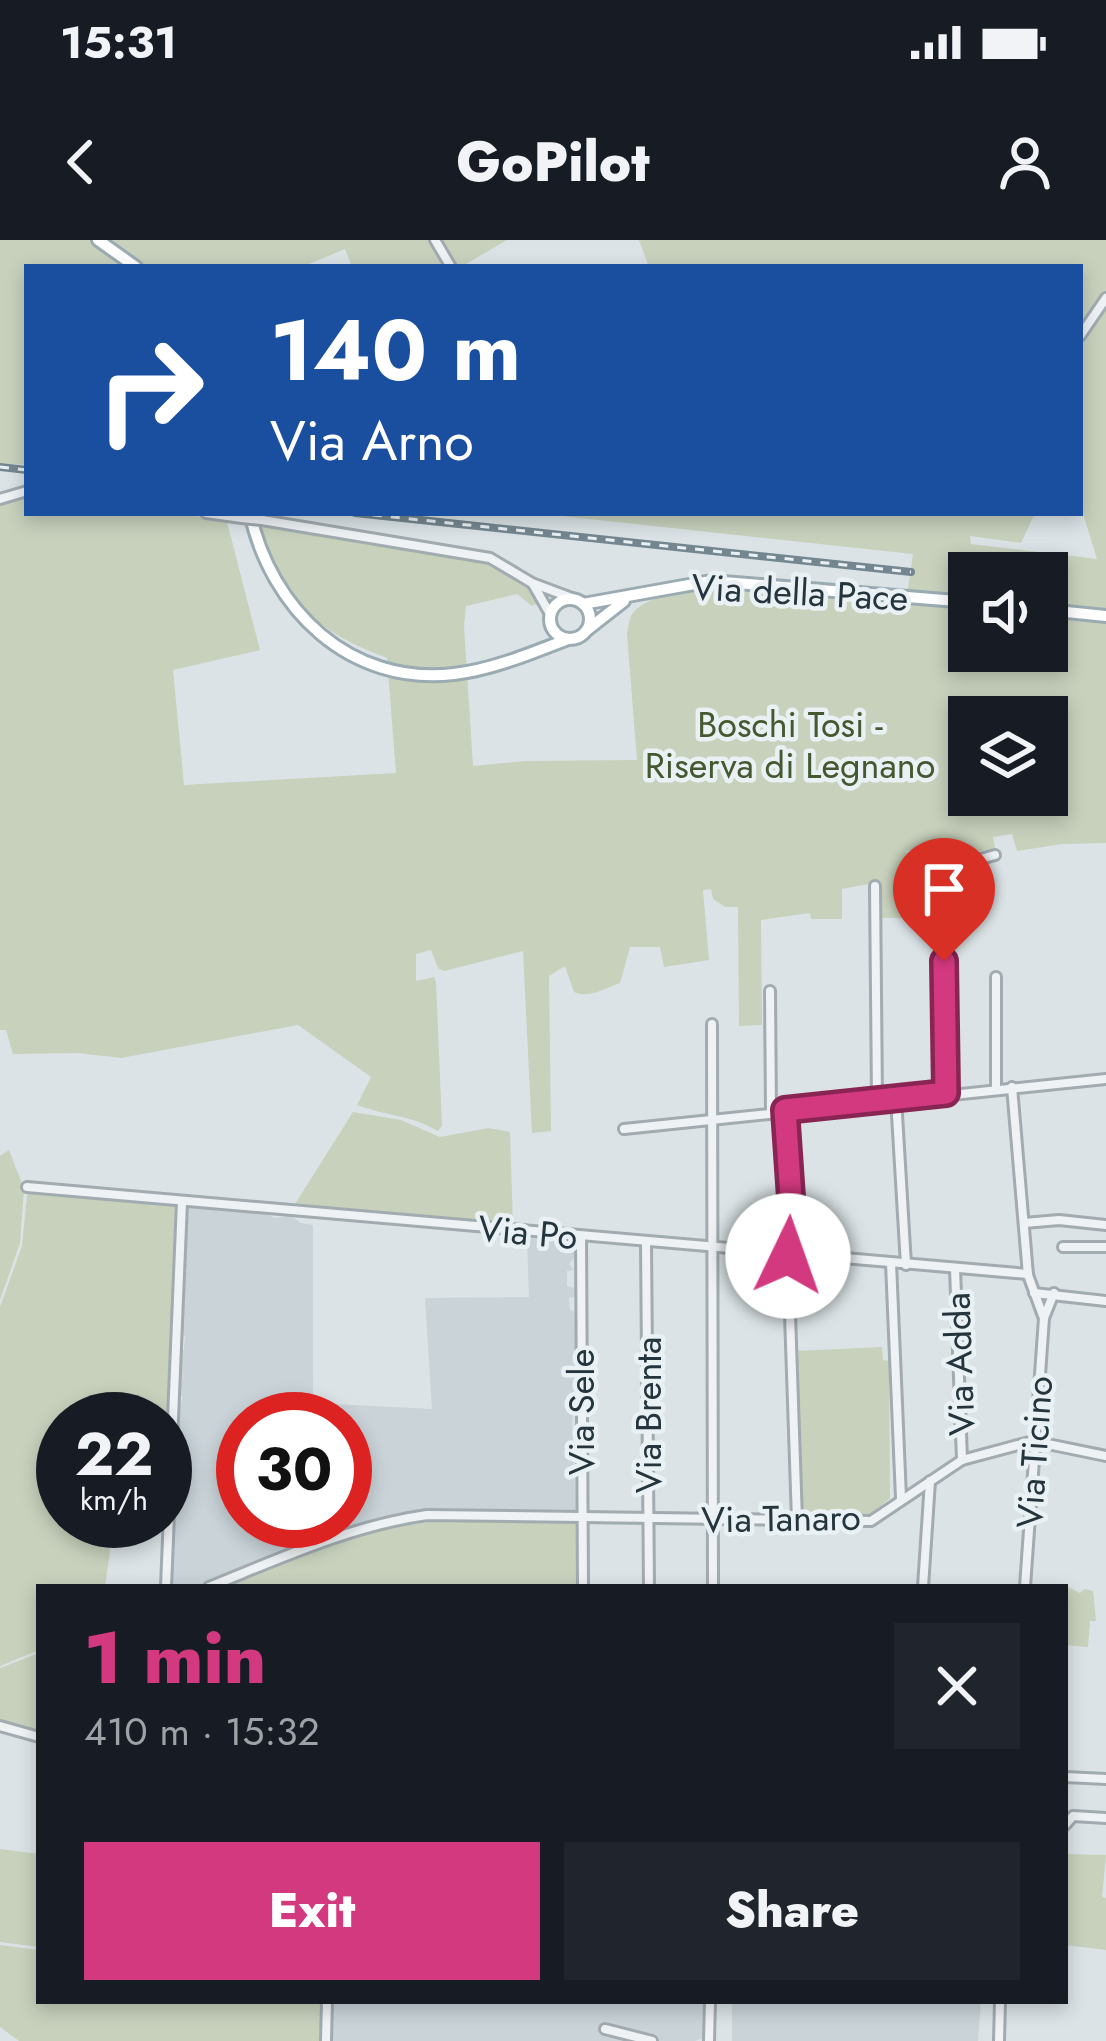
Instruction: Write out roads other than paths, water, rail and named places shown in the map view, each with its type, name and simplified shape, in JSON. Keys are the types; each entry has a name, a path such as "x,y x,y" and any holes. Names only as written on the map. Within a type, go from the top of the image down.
{"main road":[{"path":"98,240 132,264"},
{"path":"251,517 266,567 281,596 320,634 367,661 437,676 481,669 586,630 589,614 578,601 560,601 532,650"},
{"name":"Via della Pace","path":"578,601 730,581 948,600"},
{"name":"Via della Pace","path":"586,630 632,596"},
{"path":"1068,612 1106,616"},
{"path":"550,621 568,639"}],"street":[{"path":"1083,332 1106,298"},
{"path":"251,517 478,555 578,601"},
{"path":"532,583 550,621"},
{"path":"922,875 924,869 945,869 995,855"},
{"path":"945,869 946,1093"},
{"path":"875,886 877,1100"},
{"path":"996,977 996,1088"},
{"path":"770,991 771,1112"},
{"path":"712,1024 713,1584"},
{"path":"624,1129 1106,1079"},
{"path":"1012,1087 1028,1274 1044,1318"},
{"path":"896,1098 905,1264"},
{"path":"785,1110 797,1520"},
{"name":"Via Po","path":"27,1186 1028,1274"},
{"path":"166,1584 182,1202"},
{"path":"1024,1223 1059,1220 1106,1225"},
{"name":"Via Sele","path":"581,1237 583,1584"},
{"name":"Via Brenta","path":"646,1243 649,1584"},
{"path":"1063,1247 1106,1247"},
{"path":"891,1264 901,1499"},
{"name":"Via Adda","path":"955,1268 962,1460"},
{"path":"1036,1298 1106,1300"},
{"path":"1044,1318 1053,1299"},
{"name":"Via Ticino","path":"1025,1584 1044,1318"},
{"path":"1033,1441 1106,1456"},
{"name":"Via Tanaro","path":"215,1584 344,1532 427,1515 871,1520 962,1460 1033,1441"},
{"path":"923,1584 930,1480"},
{"path":"0,1726 36,1736"},
{"path":"1068,1777 1106,1779"},
{"path":"1068,1822 1073,1816 1106,1818"},
{"path":"326,2041 327,2004"},
{"path":"709,2041 710,2004"},
{"path":"999,2041 1000,2004"},
{"path":"605,2029 652,2041"}],"railway":[{"path":"0,467 24,470"},
{"path":"383,516 911,572"}],"park label":[{"name":"Boschi Tosi - Riserva di Legnano","path":"790,744"}]}
